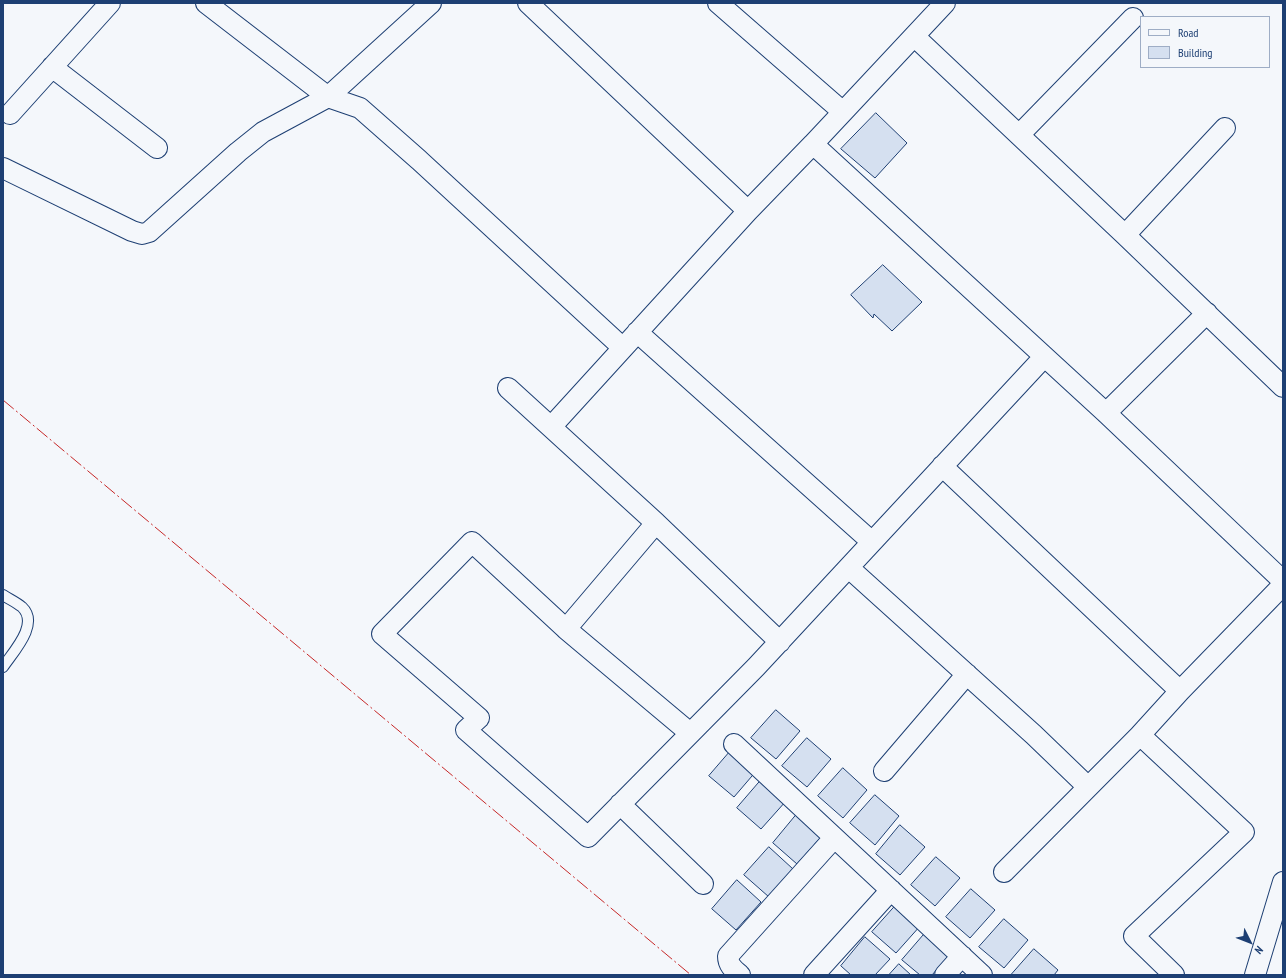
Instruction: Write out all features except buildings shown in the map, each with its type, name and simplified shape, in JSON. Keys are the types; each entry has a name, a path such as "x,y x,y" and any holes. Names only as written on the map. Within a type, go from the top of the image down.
{"street":[{"path":"10,114 110,3"},
{"path":"206,3 328,97 360,108 419,160 623,348"},
{"path":"3,168 132,231 142,234 149,232 238,152 263,132 328,97 431,3"},
{"path":"528,3 748,211"},
{"path":"718,3 843,112"},
{"path":"551,426 748,211 945,3"},
{"path":"1019,135 1133,18"},
{"path":"914,36 1125,235 1283,387"},
{"path":"52,67 157,148"},
{"path":"1125,235 1225,128"},
{"path":"813,144 1106,413 1283,581"},
{"path":"1106,413 1207,313"},
{"path":"637,332 872,542"},
{"path":"690,734 566,628 472,542 382,634 479,718 466,730 588,837 690,734 780,642 1044,357"},
{"path":"508,388 656,523 780,642"},
{"path":"942,466 1180,691"},
{"path":"566,628 656,523"},
{"path":"849,568 1034,735 1088,787"},
{"path":"1004,872 1140,735 1180,691 1283,585"},
{"path":"884,771 967,674"},
{"path":"1140,735 1244,832 1134,936 1174,975"},
{"path":"734,744 982,975"},
{"path":"620,804 704,884"},
{"path":"740,975 730,967 728,956 834,838"},
{"path":"1255,975 1283,882"},
{"path":"814,975 891,890"},
{"path":"945,975 962,956"}],"lane":[{"path":"3,595 22,607 28,615 28,625 25,635 3,667"}],"power":[{"path":"3,400 691,975"}]}
